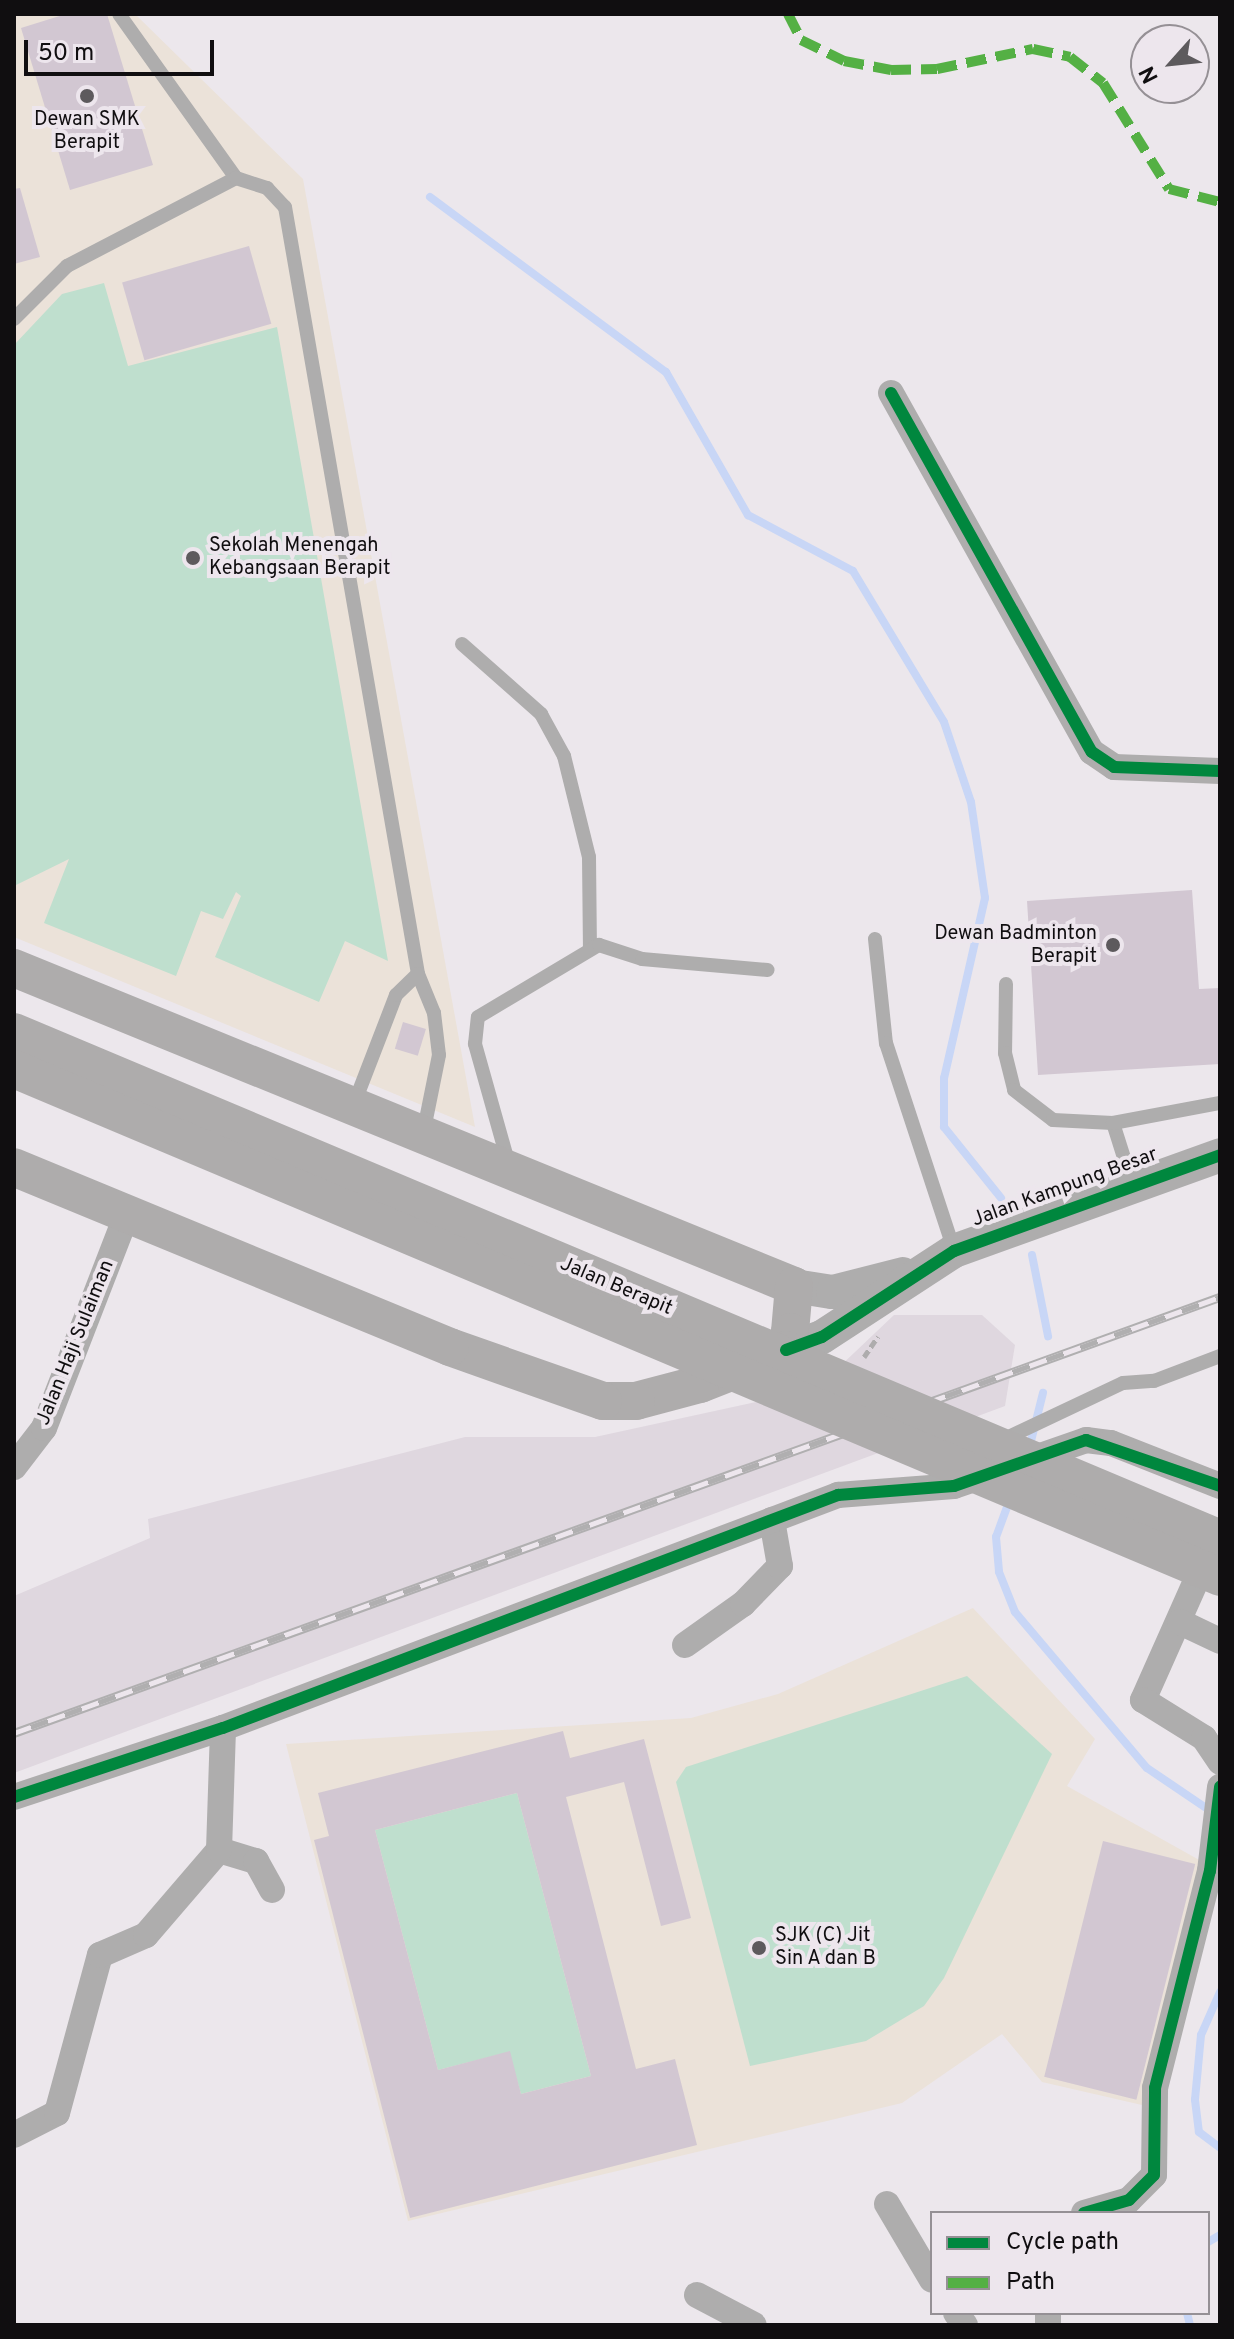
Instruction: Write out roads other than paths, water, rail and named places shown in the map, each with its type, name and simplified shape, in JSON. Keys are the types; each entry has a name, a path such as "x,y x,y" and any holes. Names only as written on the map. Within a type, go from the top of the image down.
{"main road":[{"path":"14,968 513,1176 794,1286 786,1350 675,1391 603,1401 478,1359 14,1167"},
{"name":"Jalan Berapit","path":"14,1032 1220,1539"},
{"path":"14,1069 1220,1577"}],"street":[{"path":"891,393 1092,752 1114,767 1220,771"},
{"name":"Jalan Kampung Besar","path":"940,1258 1132,1183 1220,1155"},
{"name":"Jalan Haji Sulaiman","path":"14,1467 44,1428 127,1214"},
{"path":"794,1286 833,1292 940,1258"},
{"path":"786,1350 843,1325 940,1258"},
{"path":"14,1797 223,1728 838,1495 954,1486 1086,1440 1220,1486"},
{"path":"685,1645 743,1604 780,1566 772,1520"},
{"path":"1220,1525 1180,1622 1143,1700 1204,1738 1220,1762"},
{"path":"1180,1622 1220,1641"},
{"path":"14,2135 57,2113 100,1955 146,1935 219,1850 223,1728"},
{"path":"1091,2211 1129,2200 1154,2175 1155,2088 1214,1832 1219,1792"},
{"path":"219,1850 256,1861 272,1890"},
{"path":"887,2204 930,2277"},
{"path":"697,2295 754,2325"}],"lane":[{"path":"119,14 236,178 267,188 285,207 297,253 418,974 434,1013 439,1055 423,1136"},
{"path":"14,319 67,266 236,178"},
{"path":"462,644 541,714 564,756 589,857 590,948"},
{"path":"875,939 886,1043 940,1258"},
{"path":"513,1176 475,1044 478,1017 590,948 768,970"},
{"path":"352,1108 396,995 418,974"},
{"path":"1006,984 1005,1053 1014,1090 1053,1120 1113,1123 1220,1103"},
{"path":"1113,1123 1132,1183"},
{"path":"995,1444 1123,1383 1154,1381 1220,1356"}],"waterway":[{"path":"430,197 666,372 748,515 853,571 944,722 971,802 985,898 944,1078 944,1127 1001,1198"},
{"path":"1032,1255 1048,1336"},
{"path":"1029,1449 1043,1393"},
{"path":"1010,1499 996,1537 999,1572 1015,1612 1147,1768 1212,1812"},
{"path":"1220,1992 1201,2035 1195,2100 1199,2132 1220,2148"},
{"path":"1210,2241 1220,2235"},
{"path":"1188,2315 1190,2325"}],"railway":[{"path":"14,1733 1220,1297"}],"place":[{"name":"Dewan SMK Berapit","path":"87,96"},
{"name":"Sekolah Menengah Kebangsaan Berapit","path":"193,558"},
{"name":"Dewan Badminton Berapit","path":"1113,945"},
{"name":"SJK (C) Jit Sin A dan B","path":"759,1948"}]}
